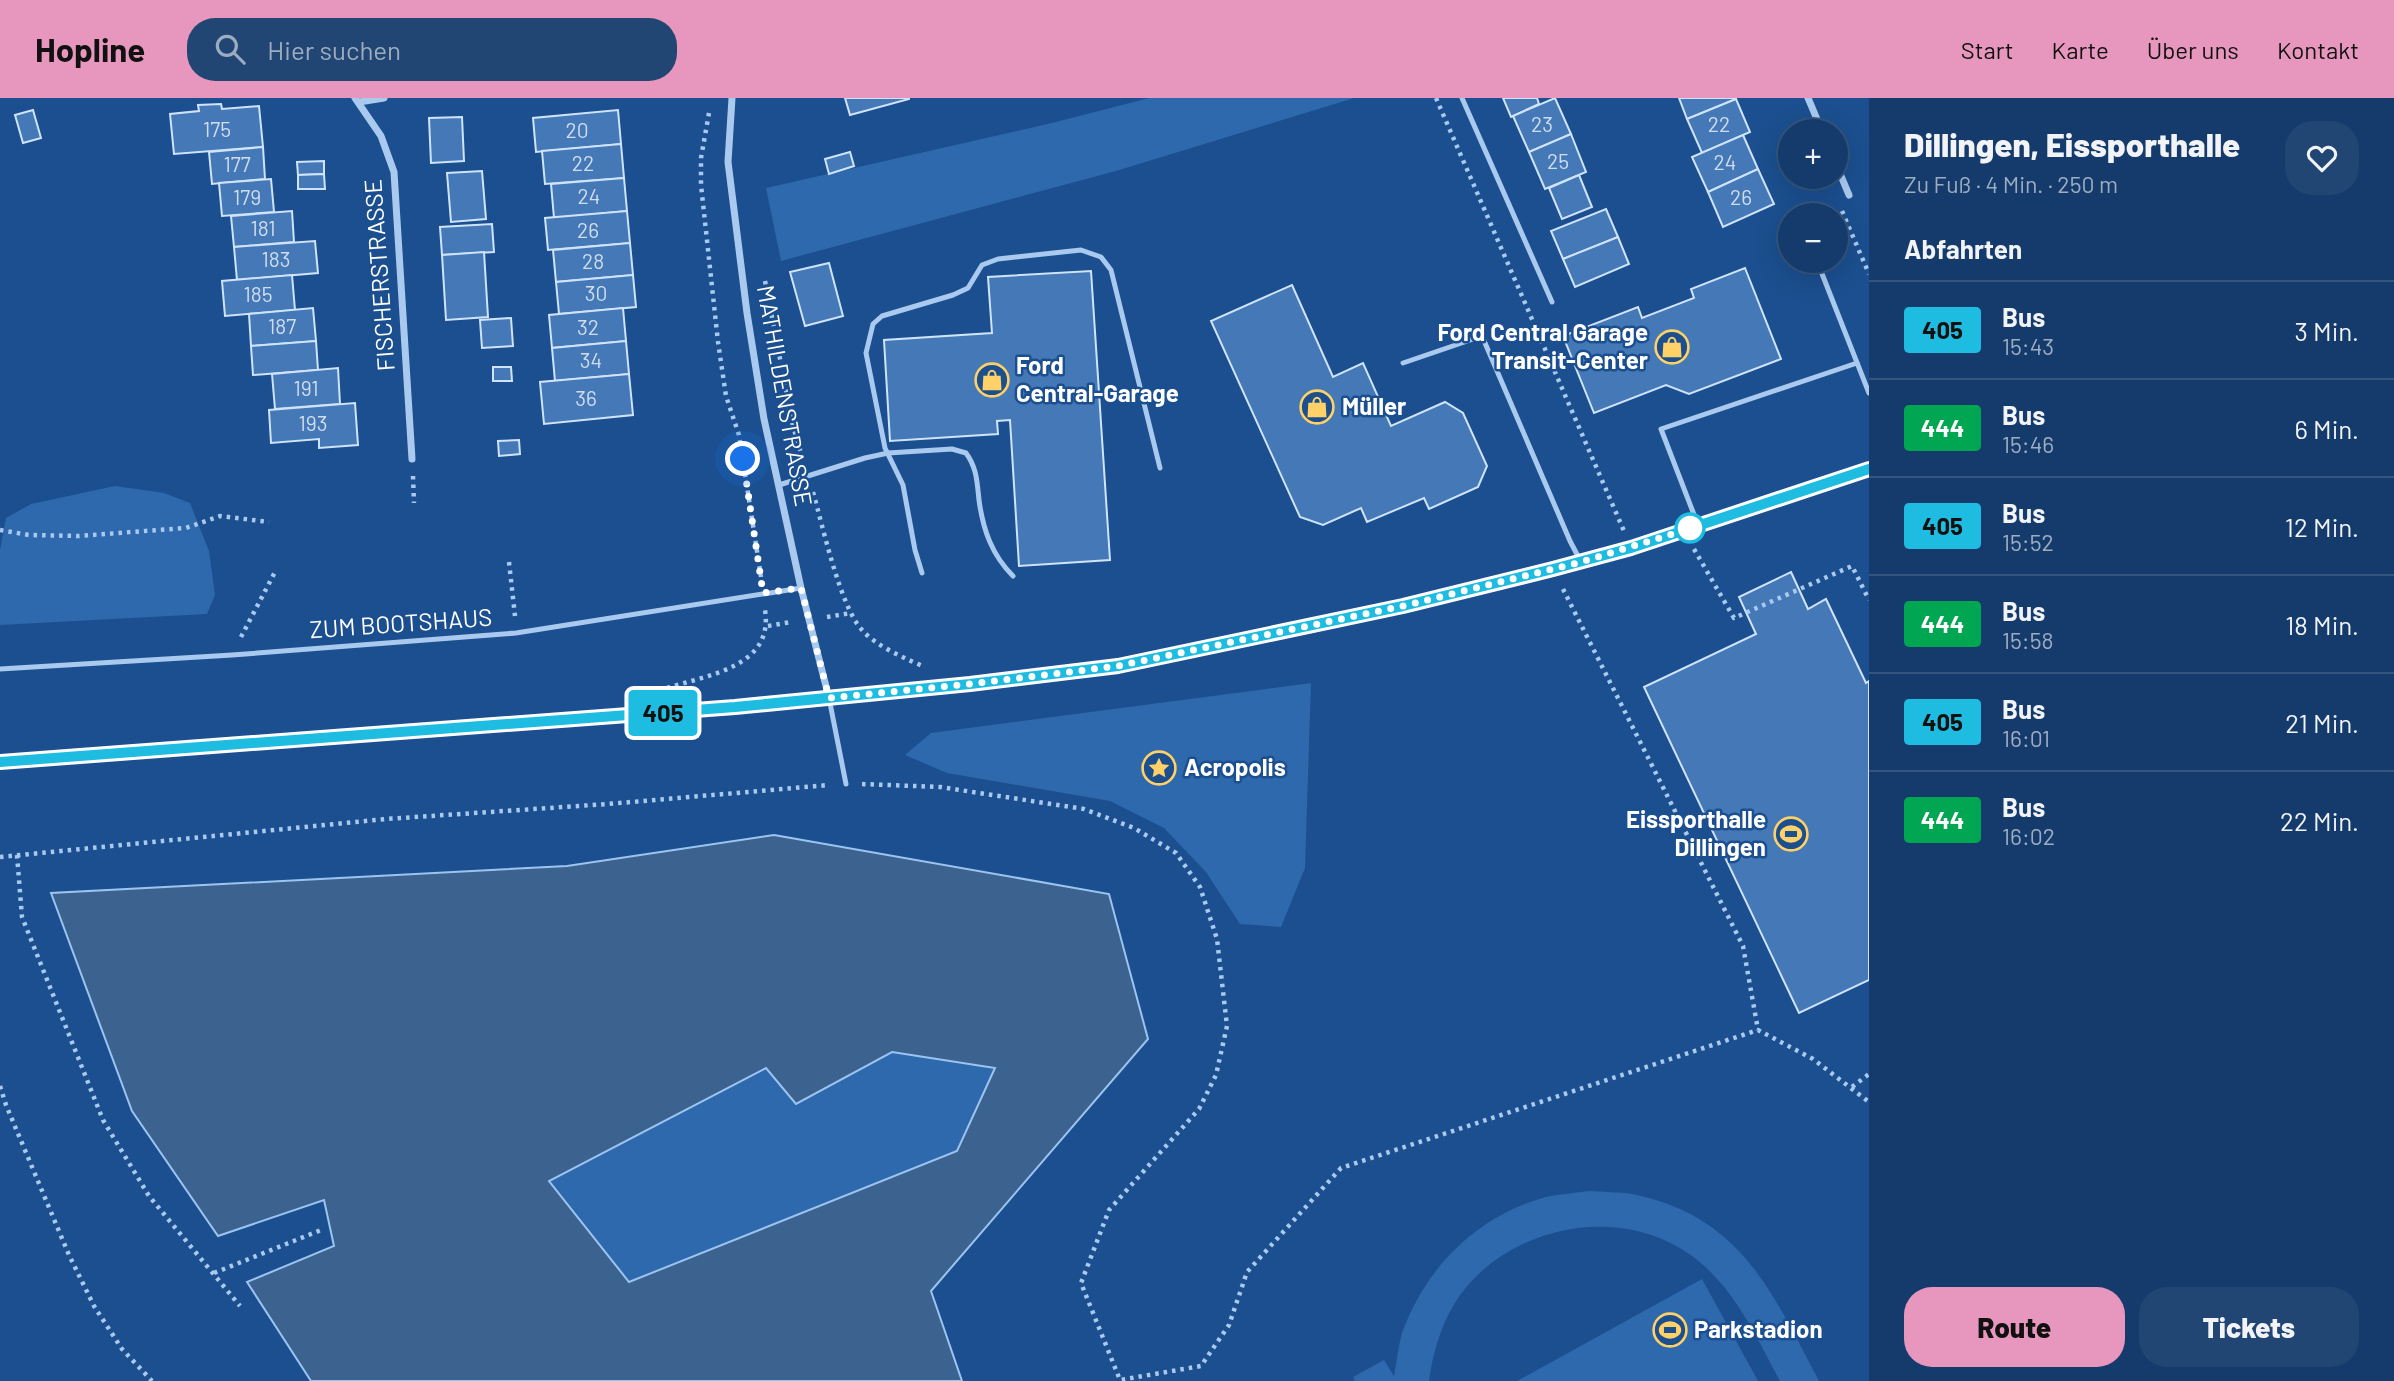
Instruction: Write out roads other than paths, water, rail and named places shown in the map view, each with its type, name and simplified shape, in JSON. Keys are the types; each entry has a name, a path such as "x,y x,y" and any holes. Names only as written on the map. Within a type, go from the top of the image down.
{"street":[{"path":"357,100 384,98"},
{"name":"MATHILDENSTRASSE","path":"732,98 728,162 747,313 764,419 801,588 829,698"},
{"path":"1808,98 1817,119"},
{"name":"FISCHERSTRASSE","path":"357,100 381,136 394,172 412,459"},
{"path":"1846,189 1849,195"},
{"path":"0,762 567,721 970,684 1118,666 1403,606 1581,562 1869,469"}],"lane":[{"path":"1462,98 1552,302"},
{"path":"922,573 903,485 881,431 866,353 873,324 882,316 968,288 982,265 998,259 1081,250 1101,257 1111,270 1160,468"},
{"path":"1822,273 1869,393"},
{"path":"1403,363 1482,335 1581,562"},
{"path":"1698,526 1661,429 1857,363"},
{"path":"779,485 888,453 952,449 966,453 975,465 985,532 999,561 1013,576"},
{"name":"ZUM BOOTSHAUS","path":"0,669 232,655 516,633 801,588"},
{"path":"829,698 846,784"}],"place":[{"name":"Ford Central Garage Transit-Center","path":"1672,347"},
{"name":"Ford Central-Garage","path":"992,380"},
{"name":"Müller","path":"1317,407"},
{"name":"Acropolis","path":"1159,768"},
{"name":"Eissporthalle Dillingen","path":"1791,834"},
{"name":"Parkstadion","path":"1670,1330"}]}
